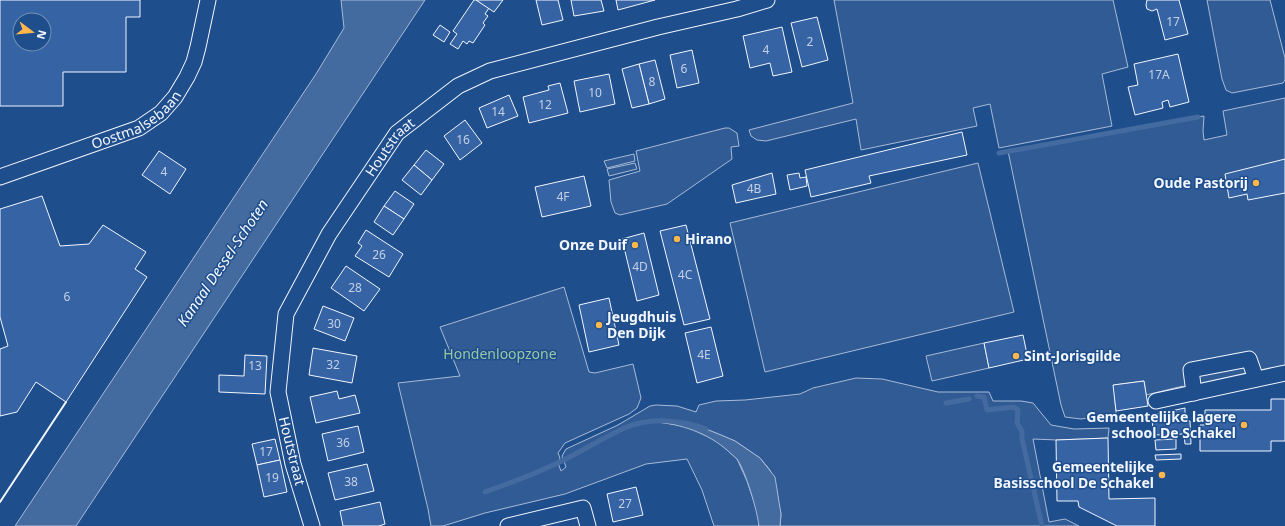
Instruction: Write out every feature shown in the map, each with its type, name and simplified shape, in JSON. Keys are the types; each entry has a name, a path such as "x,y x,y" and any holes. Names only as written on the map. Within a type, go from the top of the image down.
{"street":[{"name":"Oostmalsebaan","path":"0,177 139,128 161,113 175,97 194,62 208,0"},
{"name":"Houtstraat","path":"312,526 293,464 278,392 286,314 329,234 397,133 458,86 490,71 658,27 737,9 766,0"},
{"path":"1194,393 1191,370 1249,359 1256,379"},
{"path":"1156,401 1285,373"},
{"path":"508,526 583,508 588,526"}],"shaded area":[{"path":"834,0 1113,0 1128,67 1102,74 1112,126 999,148 990,104 973,108 977,126 861,150 856,119 766,141 757,140 751,136 749,130 853,103"},
{"path":"1207,0 1270,0 1285,58 1285,80 1283,83 1232,93 1226,90 1222,79"},
{"path":"1285,98 1285,367 1184,392 1183,386 1146,395 1144,381 1114,385 1116,414 1081,419 1065,417 1061,405 1008,151 1204,116 1204,140 1227,135 1223,111"},
{"path":"729,128 737,133 739,146 731,147 732,159 667,204 620,215 615,213 611,202 609,180 640,171 636,151"},
{"path":"634,154 635,161 607,168 604,161"},
{"path":"635,163 637,169 609,176 607,169"},
{"path":"978,163 1014,312 765,372 730,223"},
{"path":"564,287 589,372 595,373 633,364 641,398 637,408 629,414 565,443 558,453 560,458 558,463 561,471 566,467 562,456 566,449 618,425 650,406 677,406 696,412 699,405 716,401 745,400 800,394 813,388 856,378 882,379 938,392 989,392 993,401 1021,401 1033,403 1051,425 1074,429 1109,428 1108,438 1057,440 1033,439 1049,522 1065,519 1079,526 780,526 781,514 770,470 760,458 735,441 696,425 675,421 658,422 685,426 717,441 737,459 747,481 758,514 759,526 714,526 702,490 687,459 646,464 565,494 485,513 443,526 431,526 398,383 460,376 440,327"},
{"path":"984,343 989,368 932,381 926,356"}],"water":[{"name":"Kanaal Dessel-Schoten","path":"341,0 425,0 76,526 15,526 316,74 344,28"},
{"path":"675,421 696,425 735,441 760,458 775,477 781,514 780,526 759,526 754,501 744,473 737,459 728,451 712,439 694,430 655,422"}],"building":[{"path":"0,0 140,0 140,17 126,17 126,72 63,72 63,106 0,106"},
{"path":"474,0 489,8 485,14 488,16 483,23 485,25 473,43 469,41 467,44 463,41 458,49 450,44 457,34 453,31"},
{"path":"476,0 503,0 494,12"},
{"path":"536,0 558,0 563,20 542,25"},
{"path":"571,0 601,0 604,11 574,16"},
{"path":"616,0 655,0 618,10"},
{"path":"1147,0 1179,0 1188,34 1165,40 1157,9 1152,11 1147,9"},
{"path":"817,17 828,60 802,67 791,23"},
{"path":"440,25 450,32 444,42 433,35"},
{"path":"782,27 792,72 773,76 770,63 750,68 743,36"},
{"path":"692,50 699,83 677,88 670,55"},
{"path":"1178,54 1189,102 1170,107 1168,100 1162,102 1163,108 1135,115 1128,87 1138,85 1134,64"},
{"path":"655,60 665,99 649,104 639,64"},
{"path":"639,64 649,104 632,108 622,69"},
{"path":"609,74 615,104 580,112 574,81"},
{"path":"560,83 568,113 529,123 523,97 549,90 548,86"},
{"path":"509,95 518,116 487,128 479,108"},
{"path":"465,120 482,143 460,160 444,136"},
{"path":"962,132 967,155 869,176 871,183 811,197 805,170"},
{"path":"426,150 444,164 432,180 414,165"},
{"path":"159,151 186,169 170,194 142,175"},
{"name":"Oude Pastorij","path":"1285,159 1285,193 1248,200 1247,194 1229,198 1225,174"},
{"path":"414,165 432,180 421,195 402,180"},
{"path":"772,173 776,194 736,203 732,185"},
{"path":"799,173 800,178 806,177 807,186 790,190 787,175"},
{"path":"584,176 591,206 542,217 535,187"},
{"path":"395,191 414,204 404,219 384,206"},
{"path":"42,196 60,246 89,244 103,225 146,252 135,269 147,277 66,402 36,382 17,412 0,416 0,349 8,346 0,317 0,209"},
{"path":"384,206 404,219 393,235 374,222"},
{"path":"686,225 710,319 684,325 660,231"},
{"path":"366,230 403,254 389,277 355,256 362,246 358,243"},
{"path":"644,233 659,295 637,301 622,239"},
{"path":"346,266 380,289 364,311 331,288"},
{"name":"Jeugdhuis Den Dijk","path":"609,298 619,345 589,352 579,305"},
{"path":"323,306 354,318 345,341 314,329"},
{"path":"711,327 723,376 697,383 685,333"},
{"path":"1023,335 1028,359 989,368 984,343"},
{"path":"313,348 357,356 352,383 309,375"},
{"path":"245,355 267,356 265,394 219,392 219,375 244,376"},
{"path":"1144,381 1148,406 1116,411 1113,385"},
{"path":"337,391 339,399 355,395 360,413 316,423 310,397"},
{"name":"Gemeentelijke lagere school De Schakel","path":"1271,399 1285,399 1285,441 1271,441 1271,451 1200,451 1200,425 1205,425 1205,410 1271,410"},
{"path":"1185,408 1185,421 1190,421 1191,444 1185,444 1184,434 1153,435 1152,415"},
{"path":"358,426 364,452 328,461 322,434"},
{"path":"1108,438 1109,499 1155,498 1155,526 1117,526 1079,507 1078,501 1057,501 1056,440"},
{"path":"275,439 280,460 257,465 252,444"},
{"path":"1176,439 1176,449 1156,450 1155,440"},
{"path":"1181,454 1181,459 1156,460 1155,455"},
{"path":"280,460 287,492 264,497 257,465"},
{"path":"367,464 374,491 335,500 328,473"},
{"path":"636,487 643,515 613,522 607,494"},
{"path":"380,502 385,524 379,526 343,526 340,511"}],"waterway":[{"path":"999,153 1198,117"},
{"path":"977,396 984,397 987,410 1014,407 1018,410 1017,423 1022,431 1022,439 1042,526"},
{"path":"946,403 969,399"},
{"path":"485,492 543,470 617,431 636,424 667,421 687,423 706,429"}],"wall":[{"path":"0,502 66,402"}],"place":[{"name":"Oude Pastorij","path":"1256,183"},
{"name":"Hirano","path":"677,239"},
{"name":"Onze Duif","path":"635,245"},
{"name":"Jeugdhuis Den Dijk","path":"599,325"},
{"name":"Sint-Jorisgilde","path":"1016,356"},
{"name":"Gemeentelijke lagere school De Schakel","path":"1244,425"},
{"name":"Gemeentelijke Basisschool De Schakel","path":"1162,475"}],"park label":[{"name":"Hondenloopzone","path":"500,354"}]}
